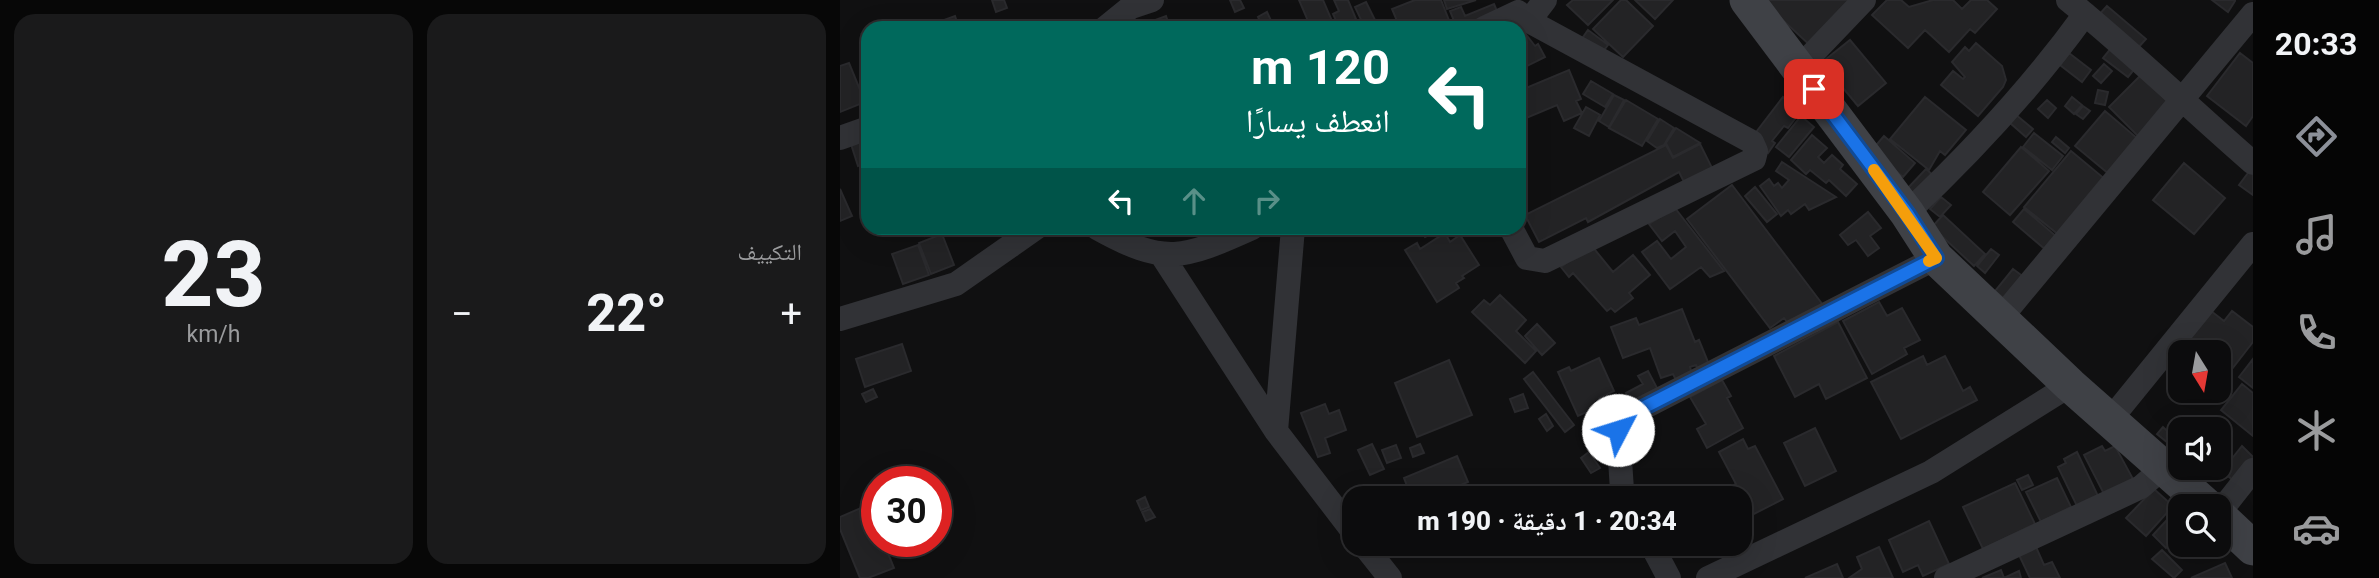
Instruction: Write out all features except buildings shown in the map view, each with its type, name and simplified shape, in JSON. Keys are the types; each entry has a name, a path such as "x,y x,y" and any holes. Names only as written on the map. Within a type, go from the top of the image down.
{"street":[{"path":"1529,20 1545,0"},
{"path":"1747,0 1907,213 1936,258 1999,320 2193,494"},
{"path":"1798,69 1864,0"},
{"path":"1113,21 1133,2"},
{"path":"1907,213 1996,122 2054,57 2077,7 2148,67 2182,102 2253,163"},
{"path":"1499,21 1518,12 1752,142 1756,150 1754,159 1545,261 1527,258 1515,235"},
{"path":"1999,320 2253,14"},
{"path":"840,138 861,130"},
{"path":"840,319 956,284 1026,235"},
{"path":"1109,235 1127,245 1161,254 1201,251 1236,235"},
{"path":"1276,432 1292,235"},
{"path":"2110,420 2253,244"},
{"path":"1161,254 1276,432 1342,517"},
{"path":"1622,486 1618,430 1631,414 1936,258"},
{"path":"1708,578 1931,472 2070,385"},
{"path":"1947,578 2141,487 2163,468"},
{"path":"2231,499 2253,471"},
{"path":"2231,526 2253,548"},
{"path":"1373,556 1390,578"},
{"path":"1657,556 1669,578"}],"slow traffic":[{"path":"1874,170 1907,213 1936,258 1929,261"}],"route":[{"path":"1618,430 1631,414 1936,258 1907,213 1814,89"}]}
